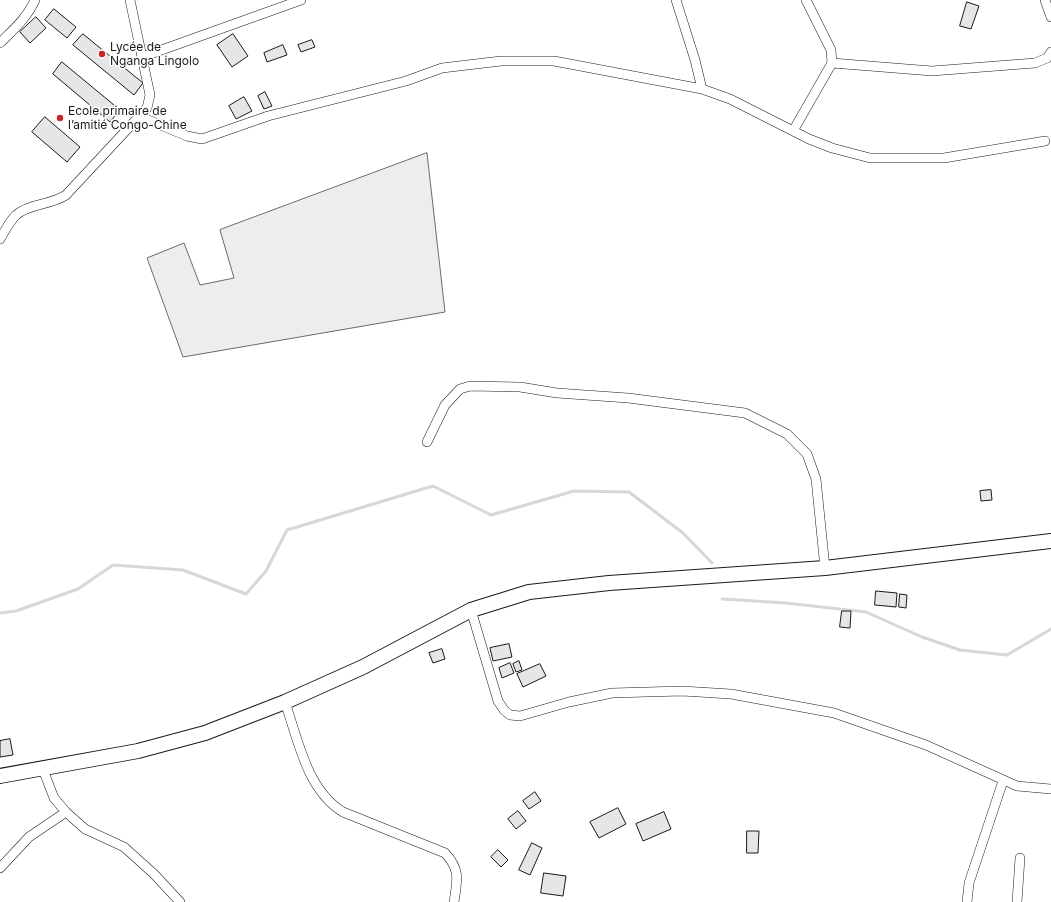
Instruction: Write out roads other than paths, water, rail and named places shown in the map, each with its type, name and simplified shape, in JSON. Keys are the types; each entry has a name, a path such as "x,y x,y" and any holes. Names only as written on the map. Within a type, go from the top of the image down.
{"main road":[{"path":"0,776 42,767 138,751 205,733 285,702 363,667 470,610 529,592 610,583 824,568 1051,541"}],"street":[{"path":"0,42 20,25 30,11 35,0"},
{"path":"0,239 12,220 22,211 58,200 66,195 116,140 141,117 147,108 150,95 130,0"},
{"path":"142,57 301,0"},
{"path":"676,0 695,60 702,89"},
{"path":"793,131 832,63 831,50 806,0"},
{"path":"1045,0 1051,17"},
{"path":"832,63 932,71 1035,63 1047,58 1051,52"},
{"path":"141,117 187,136 202,139 268,116 406,80 442,68 501,61 554,61 702,89 730,99 793,131 832,148 870,158 944,158 1045,141"},
{"path":"428,442 445,405 460,389 470,386 520,387 557,393 628,398 745,413 787,434 807,454 816,479 824,568"},
{"path":"470,610 498,701 504,710 510,715 520,716 569,702 612,693 682,691 731,694 834,713 926,745 1016,786 1051,790"},
{"path":"285,702 308,766 323,794 333,805 343,812 445,853 456,868 457,875 454,902"},
{"path":"42,767 54,798 66,812 85,829 124,848 154,874 180,902"},
{"path":"967,902 968,883 1004,781"},
{"path":"0,868 30,837 66,812"},
{"path":"1017,902 1020,858"}],"waterway":[{"path":"0,613 16,611 78,589 113,565 183,570 246,594 266,571 287,530 433,486 491,515 574,491 629,492 683,533 712,563"},
{"path":"722,599 786,603 866,612 922,637 960,650 1007,655 1051,629"}],"place":[{"name":"Lycée de Nganga Lingolo","path":"102,54"},
{"name":"Ecole primaire de l’amitié Congo-Chine","path":"60,118"}]}
